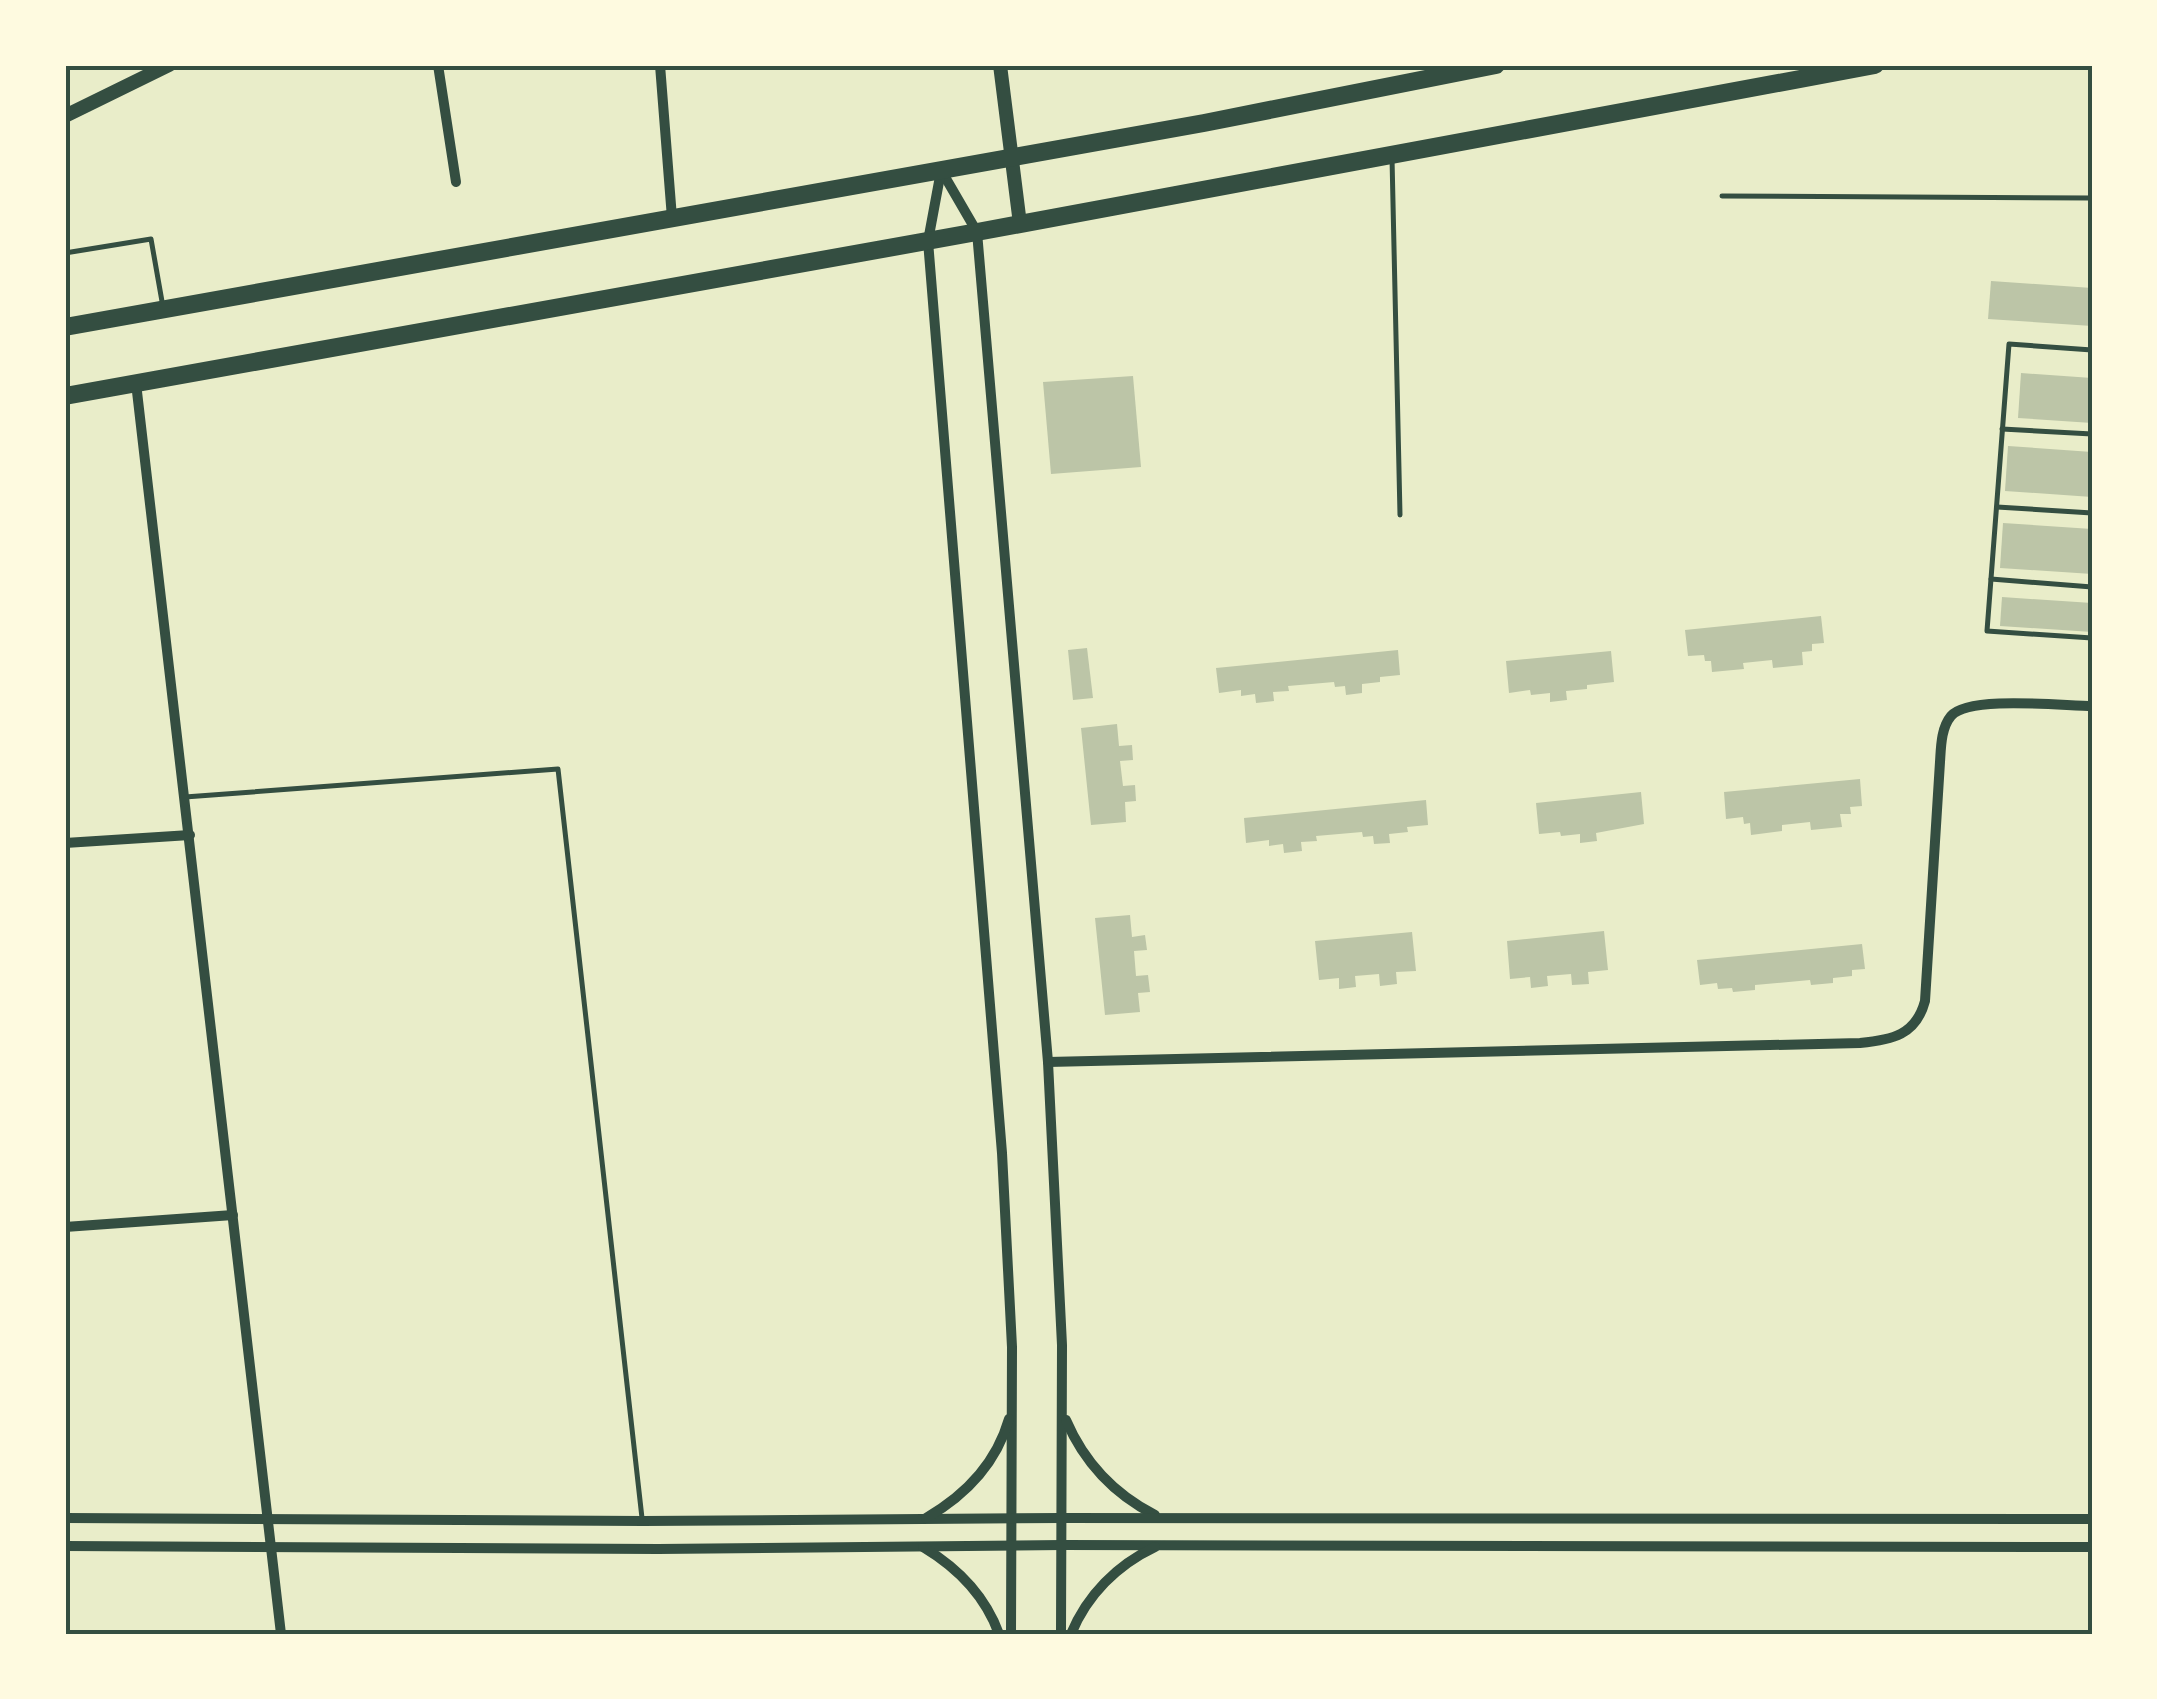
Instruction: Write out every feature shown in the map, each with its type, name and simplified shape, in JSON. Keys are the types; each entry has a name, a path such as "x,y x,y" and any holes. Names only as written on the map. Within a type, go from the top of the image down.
{"highway":[{"path":"65,328 1012,158 1496,65"},
{"path":"65,396 1875,65"}],"street":[{"path":"65,116 169,65"},
{"path":"438,65 456,182"},
{"path":"660,65 672,218"},
{"path":"1000,65 1020,224"},
{"path":"941,170 977,232 1048,1062 1060,1281 1061,1634"},
{"path":"941,170 928,241 1009,1267 1013,1409 1010,1634"},
{"path":"136,383 281,1634"},
{"path":"1048,1062 1860,1042 1896,1037 1916,1022 1925,1001 1940,762 1943,735 1950,718 1961,708 1980,704 2092,706"},
{"path":"65,843 190,835"},
{"path":"65,1227 233,1215"},
{"path":"924,1518 958,1497 986,1468 1013,1409"},
{"path":"1062,1413 1096,1470 1126,1498 1160,1518"},
{"path":"65,1518 2092,1519"},
{"path":"65,1546 2092,1547"},
{"path":"922,1546 964,1578 987,1607 1000,1634"},
{"path":"1071,1634 1084,1608 1110,1577 1160,1546"}],"lane":[{"path":"1392,155 1400,515"},
{"path":"1722,196 2092,198"},
{"path":"65,254 151,238 164,310"},
{"path":"2092,350 2009,344 1987,631 2092,638"},
{"path":"2002,429 2092,434"},
{"path":"1997,507 2092,514"},
{"path":"1991,580 2092,587"},
{"path":"186,796 558,769 643,1521"}],"building":[{"path":"1991,281 2092,288 2092,326 1988,319"},
{"path":"2021,373 2092,378 2092,423 2018,418"},
{"path":"1133,376 1141,467 1051,474 1043,382"},
{"path":"2008,446 2092,452 2092,497 2005,491"},
{"path":"2003,523 2092,529 2092,574 2000,568"},
{"path":"2002,597 2092,603 2092,632 2000,626"},
{"path":"1821,616 1824,643 1812,644 1812,651 1802,652 1803,665 1773,668 1772,660 1743,663 1744,669 1712,672 1711,661 1705,661 1704,655 1688,656 1685,630"},
{"path":"1087,648 1093,698 1073,700 1068,650"},
{"path":"1398,650 1400,675 1362,684 1362,693 1346,695 1345,686 1335,687 1334,682 1288,686 1289,691 1273,692 1274,701 1256,703 1255,694 1241,696 1241,690 1219,693 1216,668"},
{"path":"1611,651 1614,682 1566,691 1567,700 1550,702 1550,693 1509,693 1506,661"},
{"path":"1117,724 1119,746 1132,745 1133,760 1120,761 1123,786 1135,785 1136,801 1125,802 1126,822 1091,825 1081,728"},
{"path":"1860,779 1862,806 1850,807 1851,814 1840,814 1842,827 1811,830 1810,822 1782,825 1782,831 1751,835 1750,823 1744,824 1743,817 1726,819 1724,792"},
{"path":"1641,792 1644,824 1596,833 1597,841 1580,843 1580,834 1539,834 1536,803"},
{"path":"1426,800 1428,825 1389,834 1390,843 1374,844 1373,836 1363,837 1362,832 1316,836 1317,841 1301,842 1302,851 1284,853 1283,844 1269,846 1269,840 1246,843 1244,818"},
{"path":"1130,915 1132,937 1145,935 1147,950 1134,951 1136,976 1148,975 1150,992 1138,993 1140,1012 1105,1015 1095,918"},
{"path":"1604,931 1608,970 1588,972 1589,984 1572,985 1571,974 1547,976 1548,986 1531,988 1530,977 1510,979 1507,941"},
{"path":"1412,932 1416,971 1396,972 1397,984 1380,986 1379,974 1355,976 1356,987 1339,989 1339,978 1319,980 1315,941"},
{"path":"1862,944 1865,969 1852,970 1852,976 1833,978 1833,983 1811,985 1810,980 1755,985 1755,990 1733,992 1732,988 1718,989 1717,983 1700,985 1697,960"}]}
